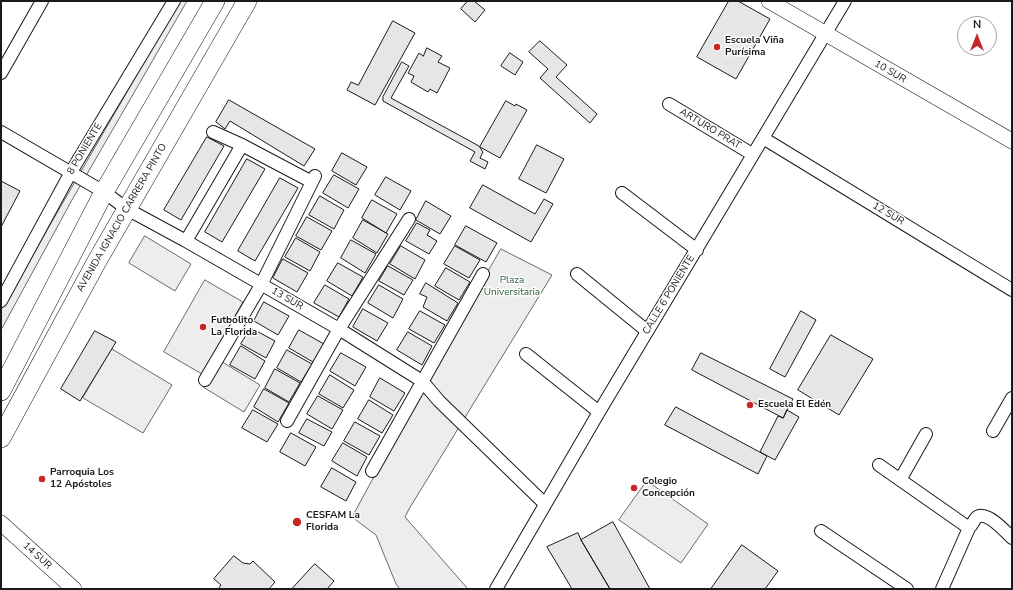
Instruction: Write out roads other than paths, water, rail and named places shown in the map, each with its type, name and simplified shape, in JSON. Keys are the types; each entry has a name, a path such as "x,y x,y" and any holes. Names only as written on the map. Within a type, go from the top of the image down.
{"main road":[{"path":"1,391 104,192 215,1"},
{"name":"AVENIDA IGNACIO CARRERA PINTO","path":"1,438 126,209 247,1"}],"street":[{"path":"1,73 42,1"},
{"name":"8 PONIENTE","path":"1,301 71,172 174,1"},
{"name":"10 SUR","path":"769,1 1012,141"},
{"name":"CALLE 6 PONIENTE","path":"496,589 598,412 697,250 752,154 845,1"},
{"name":"ARTURO PRAT","path":"668,104 752,154"},
{"name":"13 SUR","path":"1,132 104,192 126,209 186,241 338,329 422,381 440,401 545,504"},
{"path":"205,380 261,285 313,179 213,132"},
{"name":"12 SUR","path":"763,138 1012,290"},
{"path":"186,241 242,145"},
{"path":"622,193 697,250"},
{"path":"287,421 338,329 409,219"},
{"path":"372,471 483,274"},
{"path":"577,274 647,330"},
{"path":"526,354 598,412"},
{"path":"993,431 1012,398"},
{"path":"900,480 926,434"},
{"path":"879,465 969,528"},
{"path":"942,589 969,528 975,519 983,515 992,520 1012,538"},
{"name":"14 SUR","path":"1,523 74,589"},
{"path":"821,531 907,589"}],"place":[{"name":"Escuela Viña Purísima","path":"717,47"},
{"name":"Futbolito La Florida","path":"203,327"},
{"name":"Escuela El Edén","path":"750,405"},
{"name":"Parroquia Los 12 Apóstoles","path":"42,479"},
{"name":"Colegio Concepción","path":"634,488"},
{"name":"CESFAM La Florida","path":"297,522"}],"park label":[{"name":"Plaza Universitaria","path":"512,286"}]}
